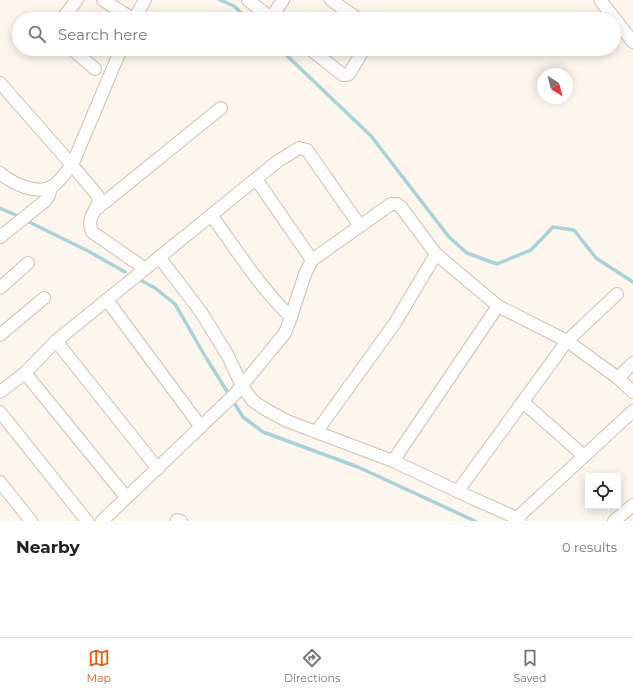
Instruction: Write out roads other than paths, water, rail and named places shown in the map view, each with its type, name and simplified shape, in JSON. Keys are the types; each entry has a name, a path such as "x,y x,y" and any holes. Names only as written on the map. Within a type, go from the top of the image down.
{"street":[{"path":"68,12 77,0"},
{"path":"102,0 122,12"},
{"path":"137,12 145,0"},
{"path":"248,0 263,12"},
{"path":"275,12 283,0"},
{"path":"331,0 348,12"},
{"path":"600,0 609,12"},
{"path":"621,27 633,42"},
{"path":"80,56 95,69"},
{"path":"0,237 44,201 49,195 51,187 72,165 118,56"},
{"path":"319,56 342,75 346,75 349,74 360,56"},
{"path":"0,83 98,196 99,200 89,223 92,232 144,268"},
{"path":"95,210 221,108"},
{"path":"0,392 25,373 56,341 144,268 160,257 278,161 299,148 308,150 360,226"},
{"path":"0,173 20,186 44,189 51,187"},
{"path":"256,179 312,260"},
{"path":"102,521 226,403 285,333 292,318 304,274 312,260 391,204 397,204 401,207 436,254 498,306 568,341 618,378 633,392"},
{"path":"211,215 264,288 278,305 292,318"},
{"path":"317,431 395,323 436,254"},
{"path":"160,257 201,312 228,356 238,390 253,401 263,408 287,420 394,461 519,519 633,411"},
{"path":"0,288 28,263"},
{"path":"458,491 568,341 617,294"},
{"path":"0,335 44,298"},
{"path":"107,300 201,427"},
{"path":"394,461 498,306"},
{"path":"56,341 158,469"},
{"path":"618,378 633,362"},
{"path":"25,373 126,497"},
{"path":"523,402 584,456"},
{"path":"0,412 87,521"},
{"path":"0,482 31,521"},
{"path":"614,521 633,505"}],"waterway":[{"path":"220,0 234,6 240,12"},
{"path":"287,56 371,136 449,237 467,253 497,264 531,250 553,227 574,230 596,258 633,282"},
{"path":"0,208 20,217"},
{"path":"25,220 88,251 125,272"},
{"path":"142,281 155,288 175,304 243,417 263,432 358,467 475,521"}]}
